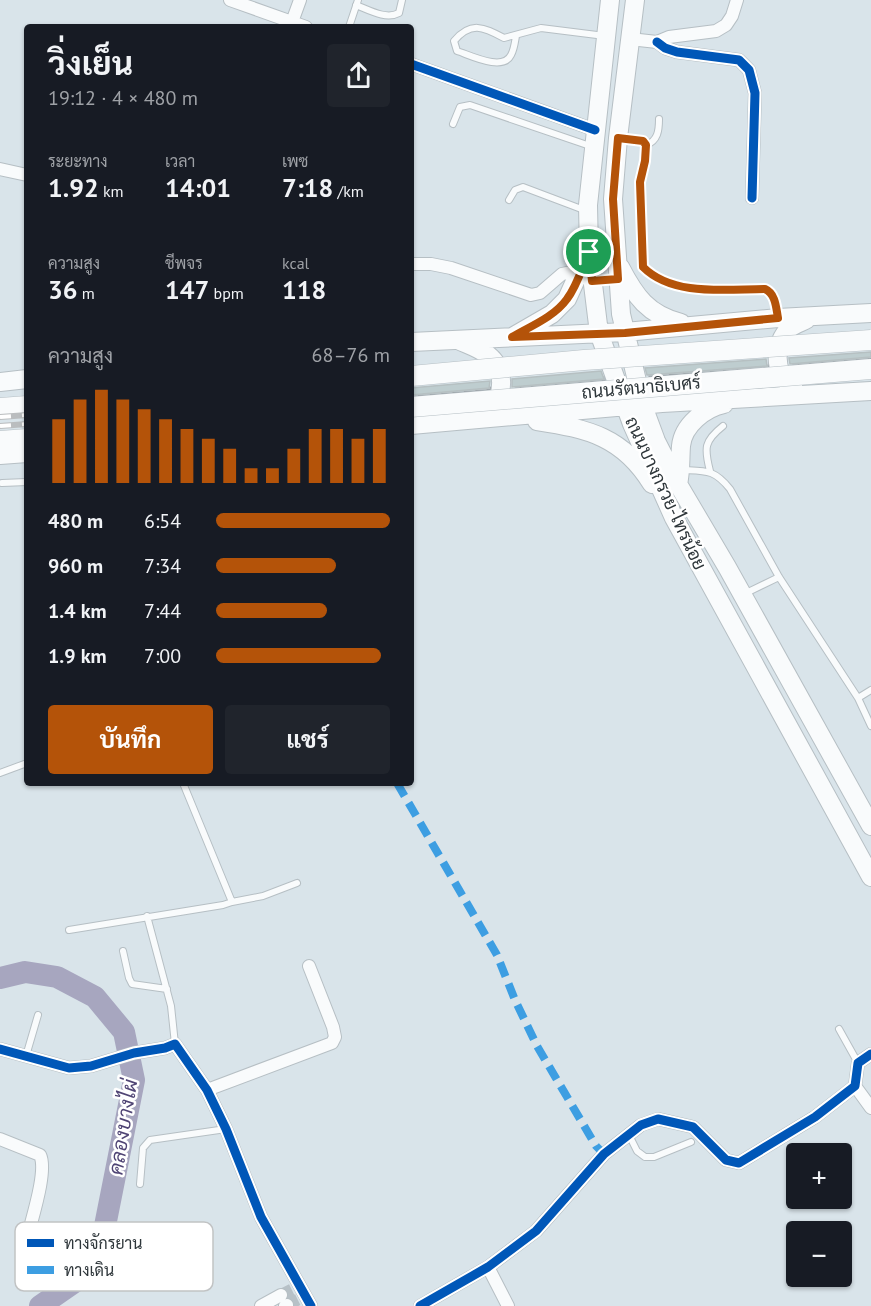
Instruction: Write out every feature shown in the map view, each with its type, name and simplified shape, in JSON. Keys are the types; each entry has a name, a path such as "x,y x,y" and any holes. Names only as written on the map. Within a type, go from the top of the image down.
{"main road":[{"path":"512,337 552,314 587,275 588,212 594,138 610,0"},
{"name":"ถนนบางกรวย-ไทรน้อย","path":"635,0 613,199 621,314 634,406 680,477 742,595 871,826"},
{"path":"587,275 618,271 645,305 658,315 692,326"},
{"name":"ถนนบางกรวย-ไทรน้อย","path":"587,275 599,333 634,406 674,518 871,877"},
{"path":"414,342 625,333 778,318 871,313"},
{"path":"823,393 799,389 788,383 779,369 777,359 778,346 782,337 792,326 809,318 824,316"},
{"path":"454,339 476,347 490,356 498,368 502,386 501,394 493,409 482,418 467,422"},
{"name":"ถนนรัตนาธิเบศร์","path":"414,376 584,360 871,340"},
{"path":"0,370 24,368"},
{"name":"ถนนรัตนาธิเบศร์","path":"414,406 871,369"},
{"path":"0,382 24,379"},
{"name":"ถนนรัตนาธิเบศร์","path":"414,425 634,406 871,391"},
{"path":"680,477 681,444 687,430 700,414 720,405 773,396"},
{"path":"0,408 24,406"},
{"path":"509,416 581,428 606,438 643,470 674,518"},
{"path":"0,441 24,439"},
{"path":"0,455 24,453"},
{"path":"0,464 24,463"}],"street":[{"path":"230,0 298,24"},
{"path":"292,22 300,0"},
{"path":"630,39 657,42 669,37 716,31 726,25 732,16 737,0"},
{"path":"657,42 665,48 677,51 739,60 749,70 755,93 752,198"},
{"path":"414,65 594,138"},
{"path":"0,169 24,174"},
{"path":"414,264 431,264 451,268 531,295 540,293 562,274 587,275"},
{"path":"207,1090 332,1043 335,1037 333,1027 309,966"},
{"path":"0,1049 69,1068 91,1066 175,1044 207,1090 226,1129 261,1217 302,1295"},
{"path":"871,1054 858,1063 855,1086 871,1108"},
{"path":"420,1306 488,1267 536,1231 604,1154 641,1125 658,1119 693,1127 726,1160 739,1163 815,1117 855,1086"},
{"path":"0,1139 40,1155 43,1160 31,1222"},
{"path":"488,1267 508,1306"},
{"path":"261,1306 284,1302"}],"lane":[{"path":"350,24 357,2 388,16 399,13 402,0"},
{"path":"516,36 511,55 506,62 498,64 457,51 454,40 470,27 490,31 504,38 541,28 606,36"},
{"path":"453,123 460,107 470,105 594,138"},
{"path":"646,145 650,145 658,134 659,119"},
{"path":"618,138 643,141 646,145 640,182 643,267 656,277 680,286 701,289 765,289 773,295 778,318"},
{"path":"508,200 515,190 523,187 588,212"},
{"path":"710,471 707,447 710,436 723,426"},
{"path":"680,477 710,471 721,477 779,577 858,698 871,726"},
{"path":"2,483 24,482"},
{"path":"742,595 779,577"},
{"path":"858,698 871,690"},
{"path":"0,772 24,764"},
{"path":"184,786 232,902"},
{"path":"69,930 223,905 277,892 297,883"},
{"path":"147,916 167,988 175,1044"},
{"path":"123,951 132,984 167,988"},
{"path":"26,1056 38,1014"},
{"path":"839,1029 858,1063"},
{"path":"140,1184 143,1148 150,1140 226,1129"},
{"path":"629,1134 637,1151 645,1157 654,1157 691,1142"}],"building":[{"path":"871,352 871,357 790,364 789,358"},
{"path":"766,359 767,366 647,375 645,368"},
{"path":"601,371 604,379 512,387 512,379"},
{"path":"490,381 489,388 414,395 414,388"}],"waterway":[{"name":"คลองบางไผ่","path":"0,978 25,972 57,977 95,997 124,1032 134,1080 106,1222"},
{"name":"คลองบางไผ่","path":"40,1306 62,1291"}],"tunnel":[{"path":"281,1295 293,1289"},
{"path":"287,1305 299,1299"}],"railway":[{"path":"414,378 871,343"},
{"path":"414,402 871,367"},
{"path":"0,417 24,415"},
{"path":"0,426 24,424"}],"marked path":[{"path":"399,786 497,955 537,1046 596,1146 604,1154"}],"cycle path":[{"path":"657,42 677,52 739,60 749,70 755,93 752,198"},
{"path":"414,65 595,130"},
{"path":"0,1049 69,1068 91,1066 175,1044 207,1090 226,1129 261,1217 311,1306"},
{"path":"420,1306 488,1267 536,1231 604,1154 641,1125 658,1119 693,1127 726,1160 739,1163 815,1117 855,1086 858,1063 871,1054"}],"route":[{"path":"618,138 643,141 646,145 640,182 640,208 643,267 656,277 680,286 701,289 765,289 773,295 778,318 625,333 512,337 552,314 567,299 589,252 592,281 618,279 613,199 618,138"}]}
